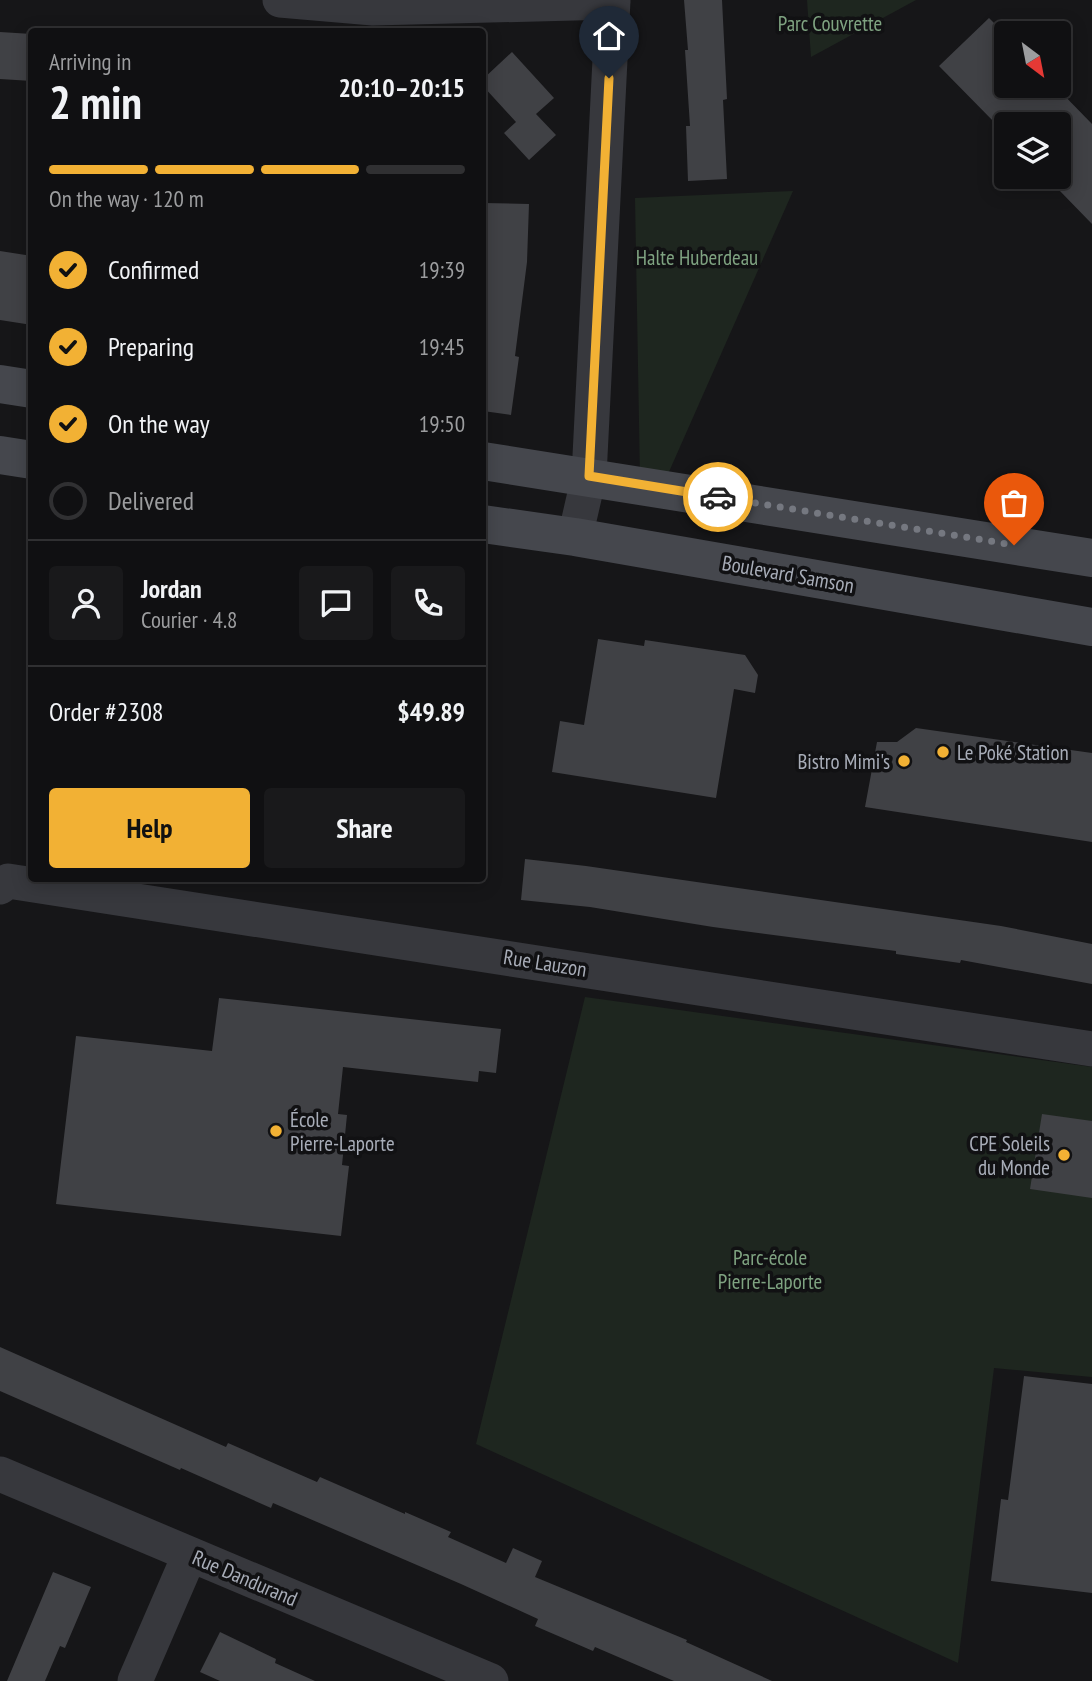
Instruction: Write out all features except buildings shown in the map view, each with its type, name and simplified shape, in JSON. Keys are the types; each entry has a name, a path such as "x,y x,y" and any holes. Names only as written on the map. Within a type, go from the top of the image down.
{"street":[{"path":"280,0 373,8 613,1 589,476 575,537"},
{"path":"0,384 28,388"},
{"path":"0,455 28,459"},
{"path":"486,461 1092,558"},
{"name":"Boulevard Samson","path":"486,524 575,537 1092,627"},
{"name":"Rue Lauzon","path":"0,887 8,881 1092,1049"},
{"name":"Rue Dandurand","path":"0,1474 491,1681"},
{"path":"135,1681 190,1554"}],"green space":[{"name":"Parc Couvrette","path":"807,0 916,0 811,57"},
{"name":"Halte Huberdeau","path":"793,191 668,474 640,478 635,198"},
{"name":"Parc-école Pierre-Laporte","path":"585,997 1092,1067 1092,1377 994,1368 958,1663 476,1444"}],"way so far":[{"path":"718,497 1014,545"}],"place":[{"name":"Le Poké Station","path":"943,752"},
{"name":"Bistro Mimi's","path":"904,761"},
{"name":"École Pierre-Laporte","path":"276,1131"},
{"name":"CPE Soleils du Monde","path":"1064,1155"}],"route":[{"path":"609,78 589,476 718,497"}]}
